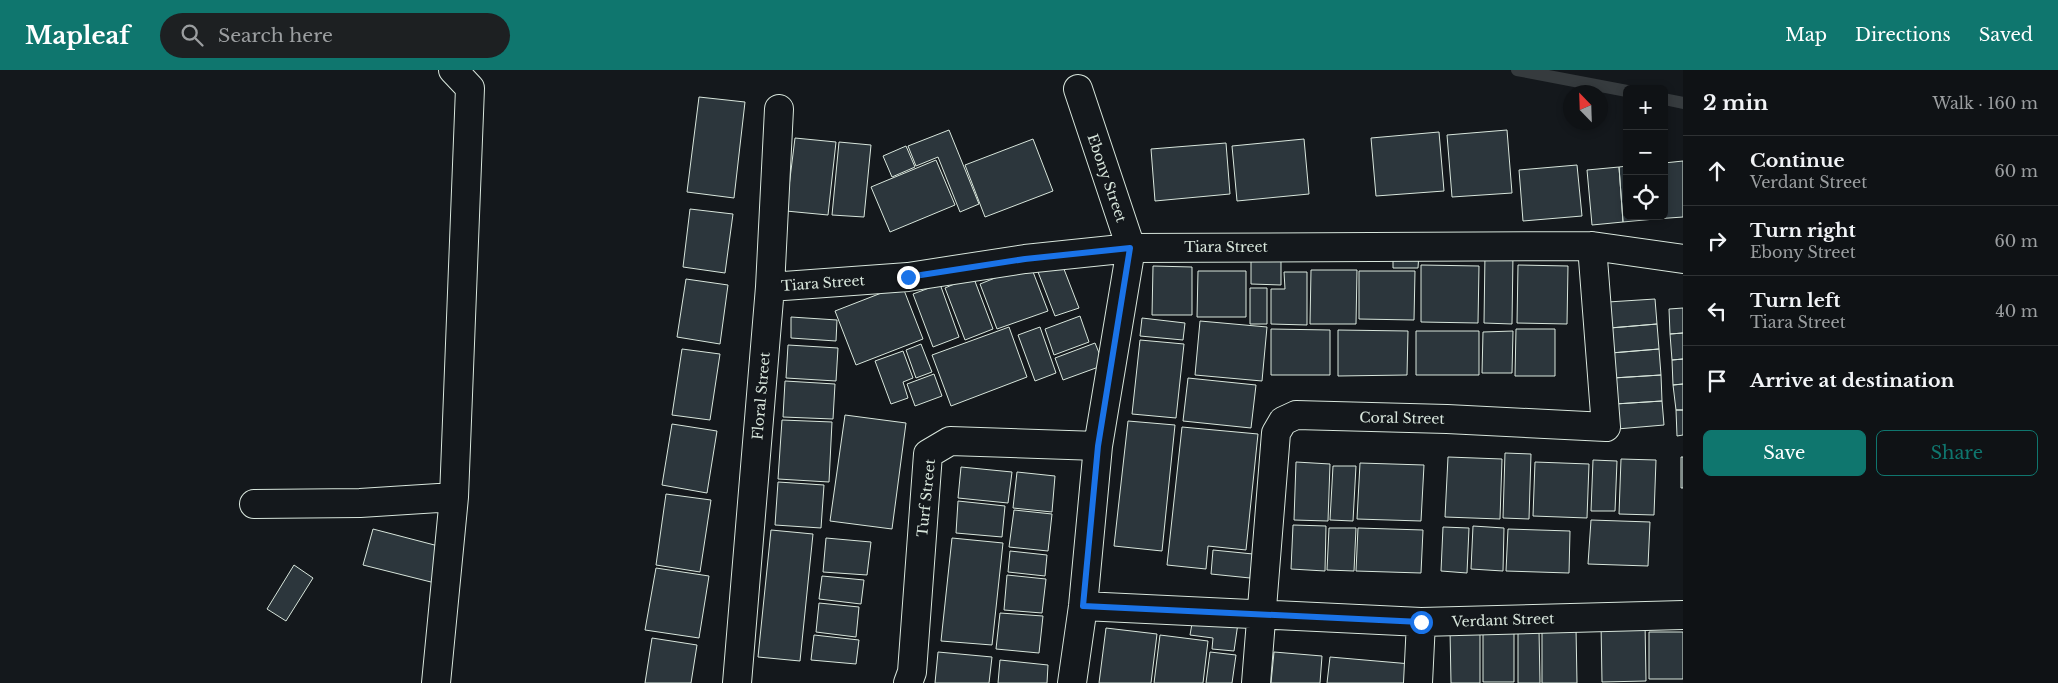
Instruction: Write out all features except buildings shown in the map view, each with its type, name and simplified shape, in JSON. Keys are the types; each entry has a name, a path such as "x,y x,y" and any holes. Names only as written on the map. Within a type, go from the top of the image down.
{"street":[{"path":"436,683 454,497 470,88 453,70"},
{"name":"Ebony Street","path":"1072,683 1083,606 1098,446 1130,248 1078,89"},
{"name":"Floral Street","path":"737,683 770,287 779,109"},
{"name":"Tiara Street","path":"770,287 908,277 1025,259 1130,248 1592,246 1683,258"},
{"name":"Coral Street","path":"1256,683 1260,614 1276,433 1283,421 1296,416 1305,416 1447,419 1606,427 1592,246"},
{"name":"Turf Street","path":"908,683 912,672 928,454 950,441 1098,446"},
{"path":"254,504 360,503 454,497"},
{"name":"Verdant Street","path":"1083,606 1421,622 1683,615"},
{"path":"1418,683 1421,622"}],"waterway":[{"path":"1517,70 1623,90"},
{"path":"1668,100 1683,103"}],"route":[{"path":"908,277 1025,259 1130,248 1098,446 1083,606 1421,622"}]}
